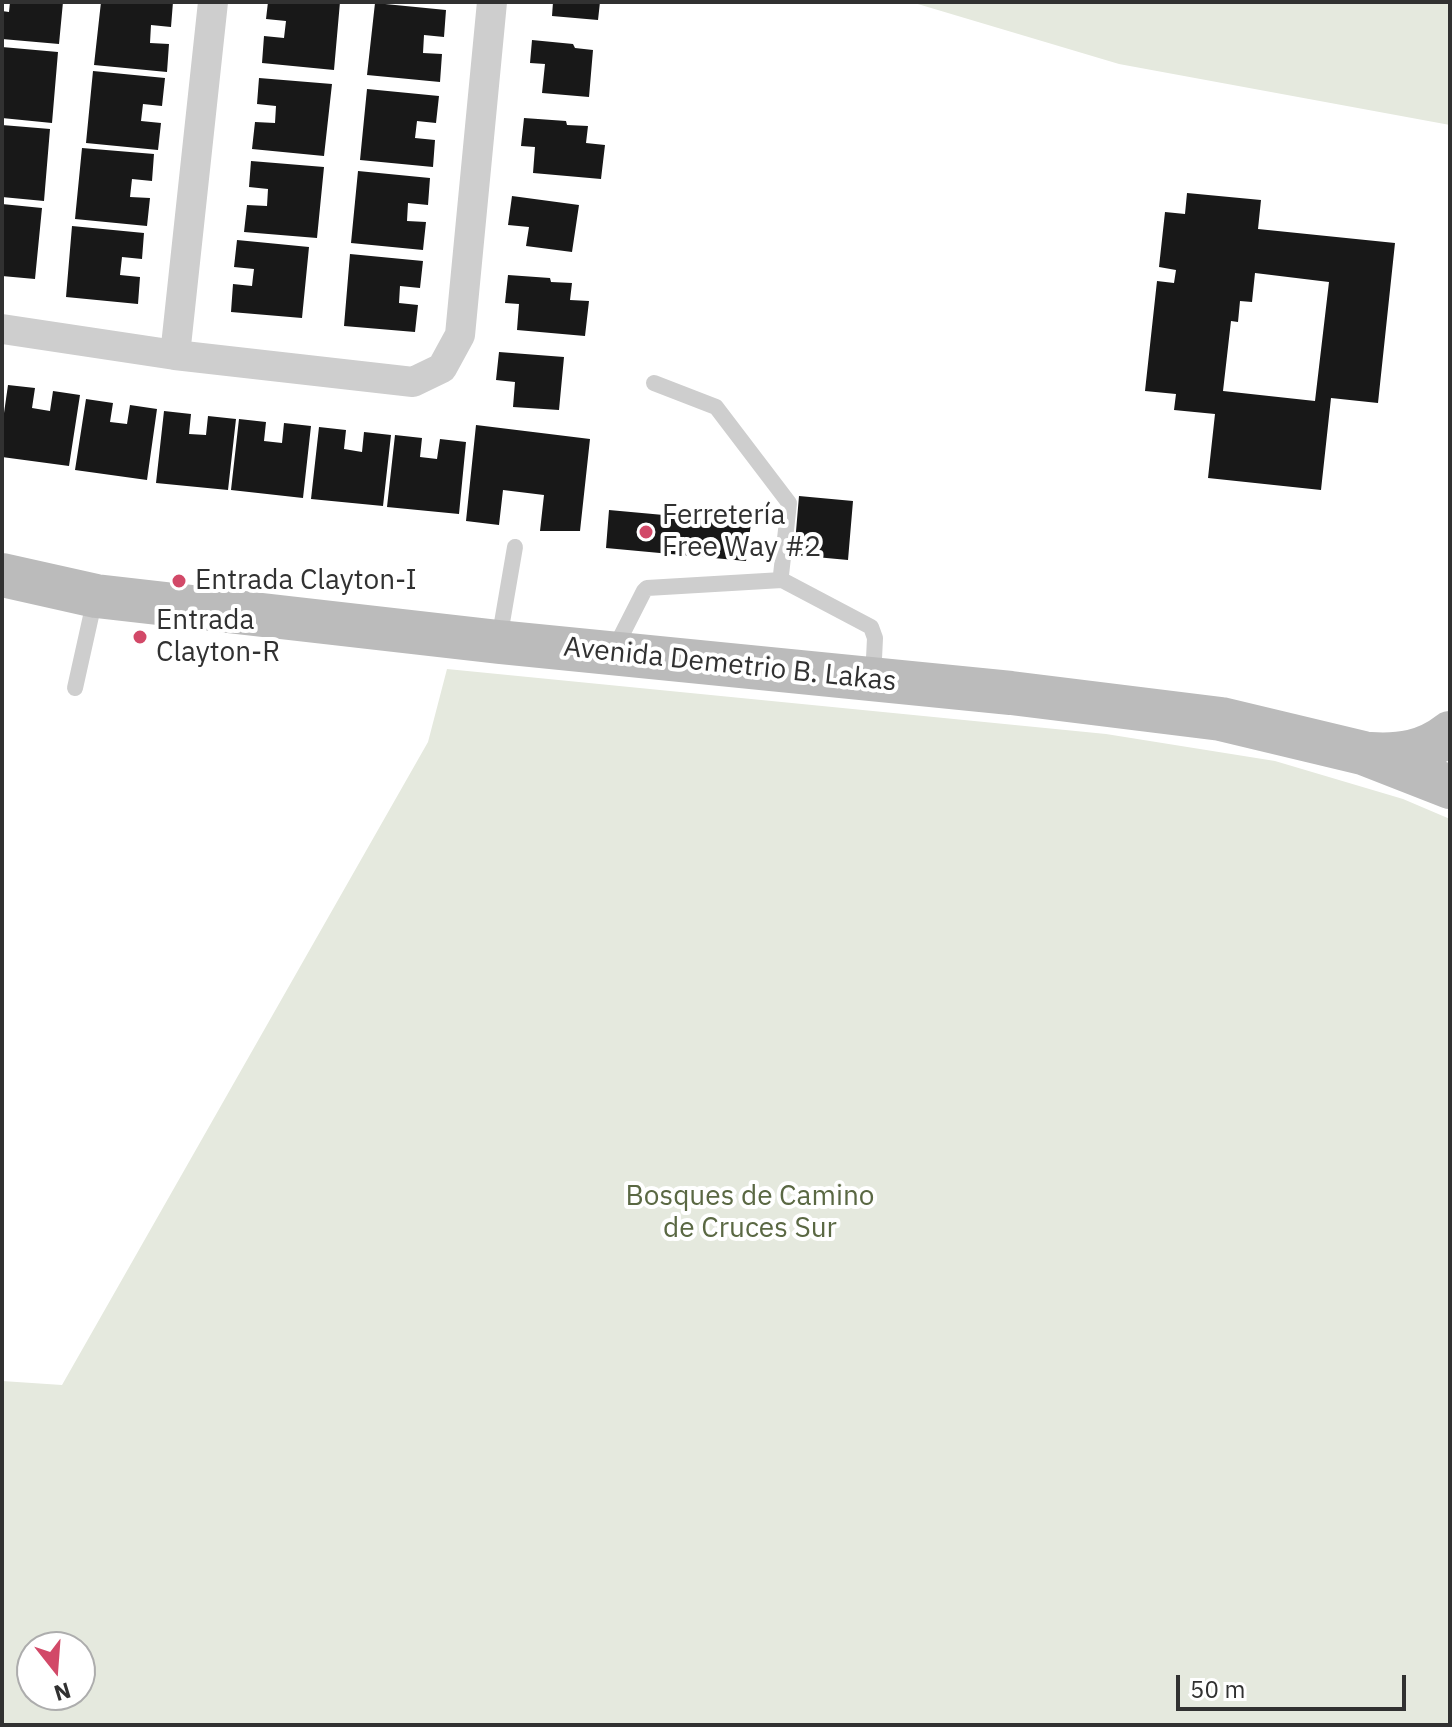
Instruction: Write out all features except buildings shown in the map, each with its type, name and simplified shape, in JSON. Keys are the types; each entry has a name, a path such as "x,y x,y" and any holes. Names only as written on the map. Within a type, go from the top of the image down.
{"street":[{"path":"175,355 213,2"},
{"path":"2,329 175,355 413,382 442,368 460,335 492,2"},
{"path":"2,562 88,595"},
{"name":"Avenida Demetrio B. Lakas","path":"2,575 88,595 499,642 1011,693 1221,719 1363,753 1450,787"},
{"path":"1363,753 1401,754 1422,749 1450,733"}],"lane":[{"path":"654,383 716,407 789,503 782,580"},
{"path":"499,642 515,547"},
{"path":"613,652 647,588 782,580 871,627 875,638 873,680"},
{"path":"75,688 88,595"}],"green space":[{"path":"911,2 1450,2 1450,125 1119,64"},
{"name":"Bosques de Camino de Cruces Sur","path":"447,669 1106,734 1275,761 1403,799 1450,819 1450,1725 2,1725 2,1381 62,1385 428,742"}],"place":[{"name":"Ferretería Free Way #2","path":"646,532"},
{"name":"Entrada Clayton-I","path":"179,581"},
{"name":"Entrada Clayton-R","path":"140,637"}]}
